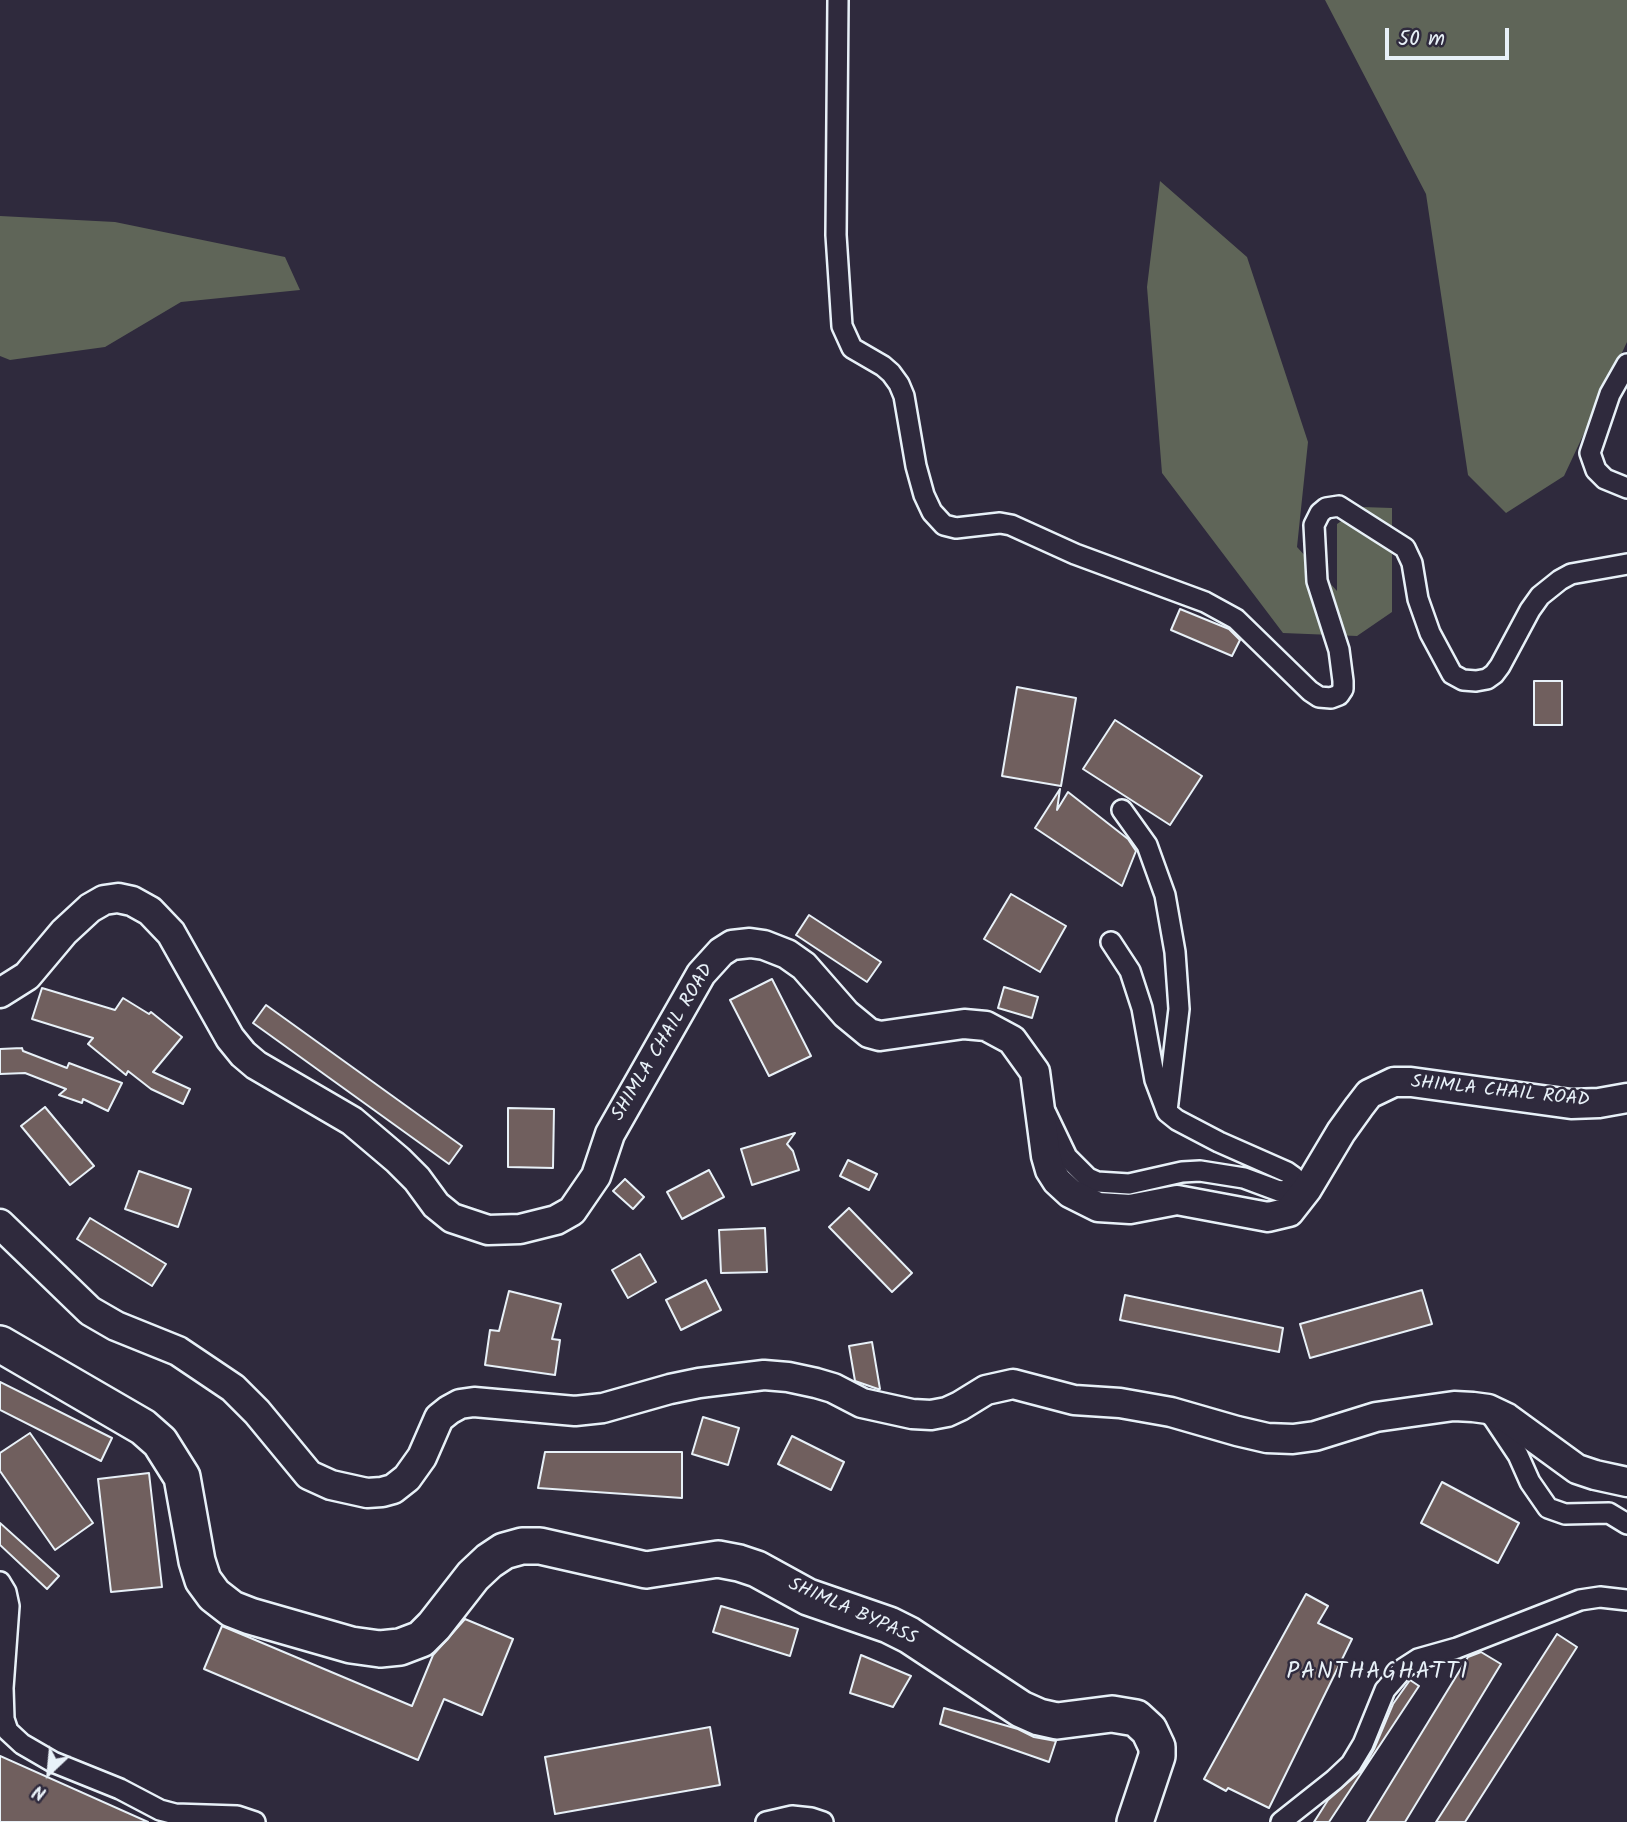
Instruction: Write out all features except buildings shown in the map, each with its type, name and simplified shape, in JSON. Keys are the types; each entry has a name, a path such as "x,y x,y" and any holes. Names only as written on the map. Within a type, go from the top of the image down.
{"highway":[{"name":"SHIMLA BYPASS","path":"0,1344 143,1427 160,1443 182,1477 203,1580 214,1595 232,1609 351,1645 380,1649 400,1647 421,1639 473,1576 489,1561 504,1551 522,1546 540,1546 646,1570 718,1559 739,1563 757,1569 808,1597 889,1625 909,1635 1021,1709 1039,1717 1057,1721 1112,1714 1136,1718 1149,1730 1157,1747 1157,1756 1135,1822"}],"main road":[{"name":"SHIMLA CHAIL ROAD","path":"0,993 27,976 64,932 90,908 104,900 118,898 132,901 150,911 171,933 230,1038 243,1054 256,1065 352,1122 398,1160 436,1205 452,1218 488,1230 520,1228 556,1220 572,1212 596,1176 610,1134 701,974 721,952 732,946 757,944 787,954 804,966 846,1014 870,1033 880,1036 964,1024 986,1026 1002,1033 1021,1050 1035,1072 1050,1170 1057,1181 1082,1200 1098,1207 1130,1209 1185,1200 1268,1217 1289,1213 1369,1094 1394,1082 1571,1104 1627,1098"},
{"path":"0,1224 90,1311 116,1326 178,1351 233,1388 257,1412 309,1475 331,1485 367,1493 393,1489 407,1478 422,1457 439,1418 460,1405 474,1402 575,1411 603,1408 699,1383 764,1375 816,1383 833,1388 862,1403 891,1411 931,1415 960,1406 999,1385 1013,1384 1074,1400 1120,1403 1171,1412 1237,1432 1280,1439 1315,1436 1376,1417 1416,1411 1454,1406 1488,1409 1507,1418 1577,1469 1627,1482"}],"street":[{"path":"838,0 836,235 842,326 852,348 883,366 899,384 904,396 916,467 924,495 932,512 944,525 956,528 1000,523 1011,525 1075,554 1205,602 1236,620 1310,691 1319,697 1331,698 1339,695 1343,689 1343,681 1339,649 1317,580 1314,525 1325,508 1339,506 1405,548 1412,563 1418,599 1430,634 1452,674 1462,680 1476,681 1494,674 1530,610 1540,596 1560,580 1571,574 1595,568 1627,564"},
{"path":"1627,364 1610,394 1590,453 1595,470 1605,479 1627,488"},
{"path":"1122,810 1147,845 1165,895 1175,952 1180,1009 1167,1112"},
{"path":"1040,1102 1067,1157 1088,1178 1097,1182 1129,1184 1182,1172 1200,1171 1244,1178 1276,1191 1289,1190 1294,1185 1296,1180 1291,1175 1210,1137 1167,1112 1156,1080 1142,1008 1130,971 1111,942"},
{"path":"1488,1409 1548,1508 1565,1514 1609,1513 1627,1524"},
{"path":"0,1582 6,1592 9,1606 3,1688 4,1719 8,1731 22,1744 54,1762 120,1788 160,1810 186,1814 237,1815 256,1822"},
{"path":"1281,1822 1326,1787 1350,1764 1363,1744 1385,1690 1398,1674 1418,1659 1457,1648 1580,1600 1600,1597 1627,1600"},
{"path":"766,1822 792,1816 823,1822"}],"green space":[{"path":"1325,0 1627,0 1627,342 1564,476 1506,513 1468,475 1426,194"},
{"path":"1160,181 1247,257 1308,442 1297,547 1337,591 1337,524 1362,507 1392,508 1392,612 1357,636 1283,633 1162,473 1147,287"},
{"path":"0,216 115,222 285,257 300,290 181,302 105,347 10,360 0,356"}],"district":[{"name":"PANTHAGHATTI","path":"1378,1674"}]}
